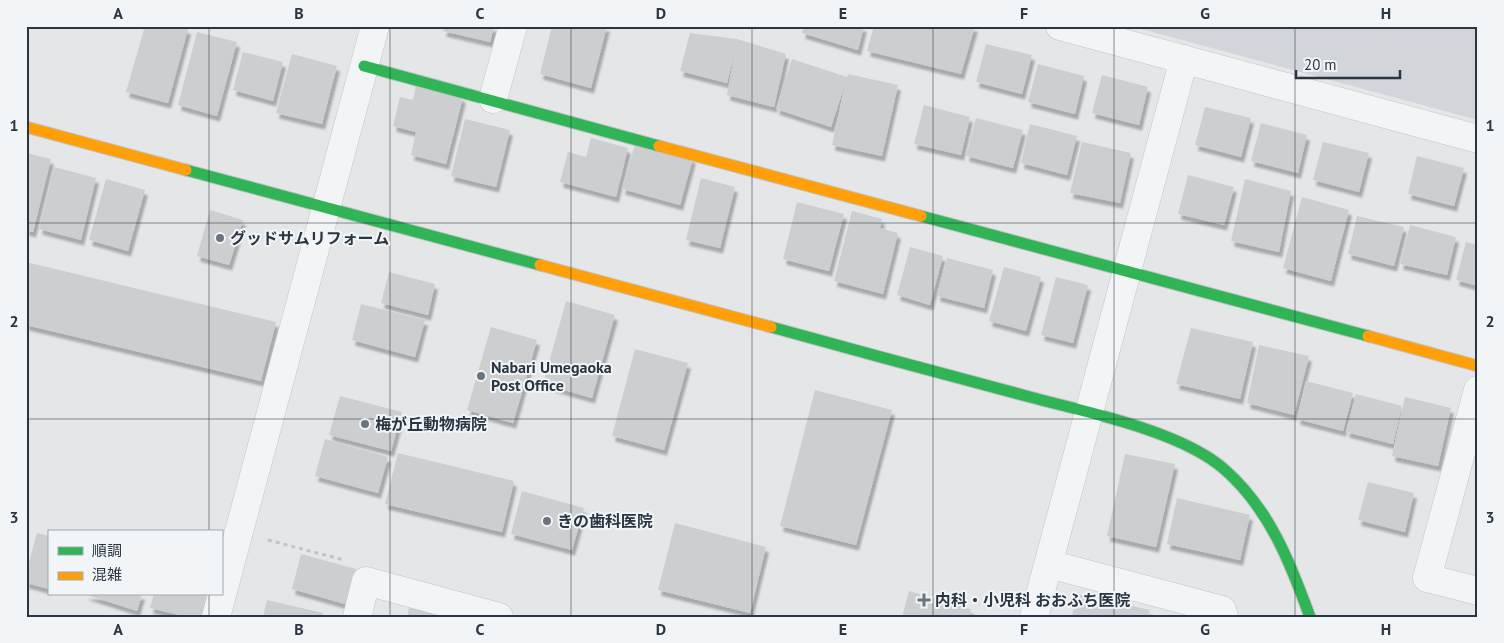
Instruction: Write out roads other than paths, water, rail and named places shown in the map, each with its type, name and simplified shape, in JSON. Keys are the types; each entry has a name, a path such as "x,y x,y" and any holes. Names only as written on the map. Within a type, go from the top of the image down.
{"street":[{"path":"222,594 375,26"},
{"path":"493,99 513,26"},
{"path":"1060,26 1478,139"},
{"path":"1034,617 1184,59"},
{"path":"364,66 493,99 1478,366"},
{"path":"26,127 1089,413 1200,452 1221,467 1268,518 1286,550 1310,617"},
{"path":"1478,390 1427,578 1478,592"},
{"path":"1049,564 1222,610 1224,617"},
{"path":"357,617 366,581 499,617"},
{"path":"216,617 221,596"}],"place":[{"name":"グッドサムリフォーム","path":"220,238"},
{"name":"Nabari Umegaoka Post Office","path":"481,376"},
{"name":"梅が丘動物病院","path":"365,424"},
{"name":"きの歯科医院","path":"547,521"},
{"name":"内科・小児科 おおふち医院","path":"924,600"}]}
